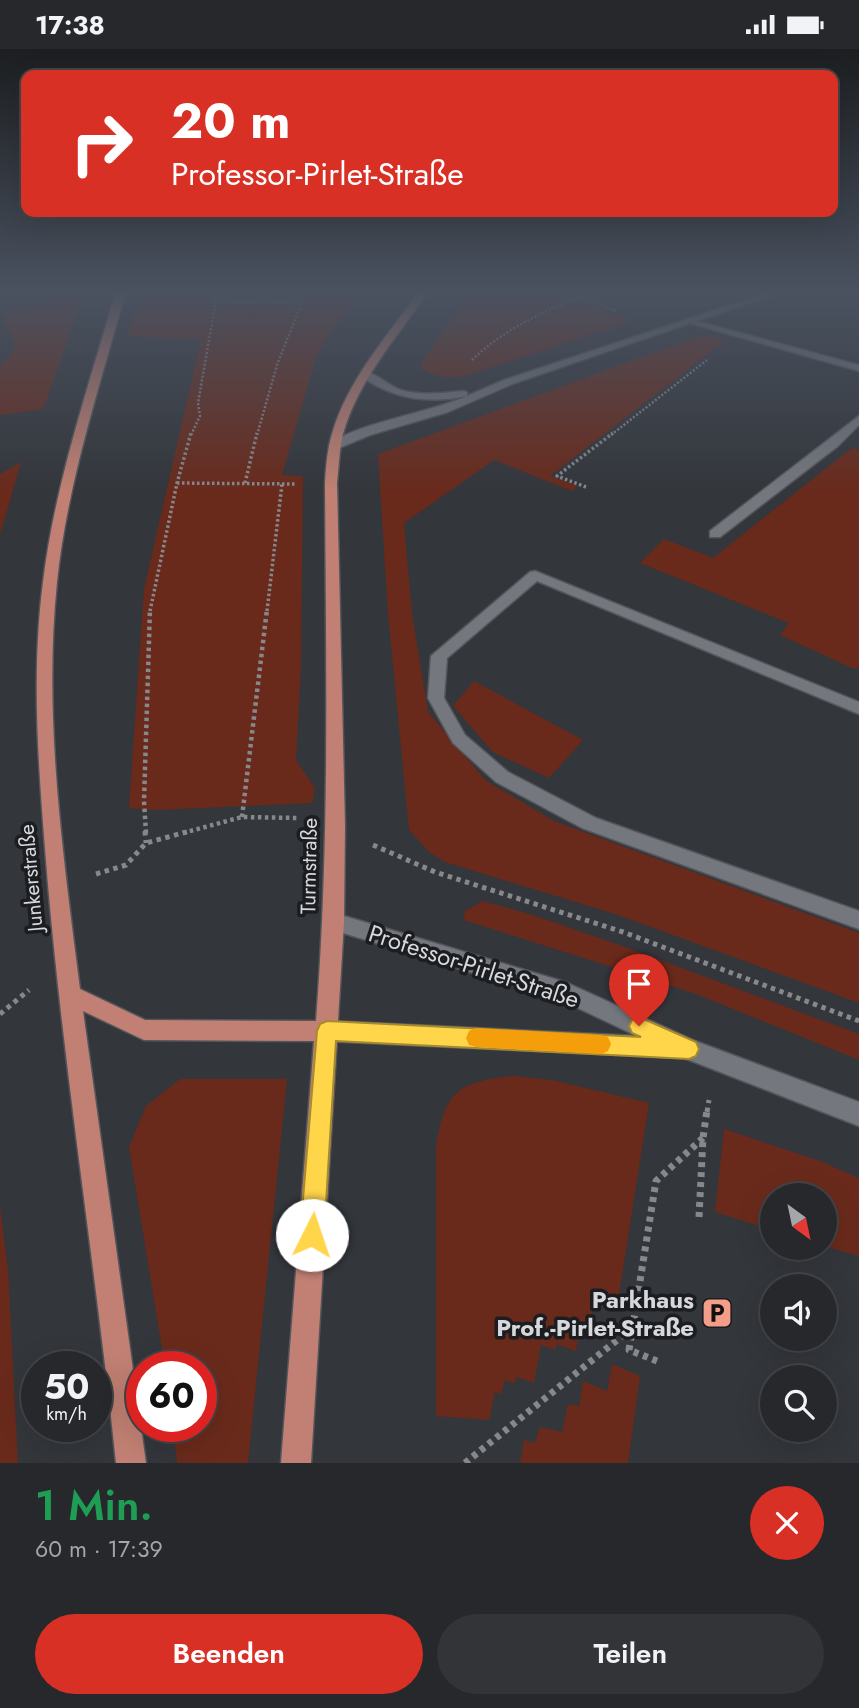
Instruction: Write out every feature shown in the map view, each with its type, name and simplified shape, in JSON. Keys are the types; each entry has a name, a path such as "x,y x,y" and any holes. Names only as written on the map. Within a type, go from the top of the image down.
{"main road":[{"name":"Junkerstraße","path":"102,360 57,530 49,586 45,668 48,761 69,994 118,1340 131,1463"},
{"name":"Turmstraße","path":"296,1463 334,922 336,826 331,483 339,427 365,374 375,360"},
{"path":"69,994 145,1030 327,1031"}],"street":[{"path":"335,445 359,433 459,404 481,392 577,360"},
{"path":"831,360 859,368"},
{"path":"365,374 392,391 418,398 481,392"},
{"path":"715,534 834,443 859,419"},
{"path":"859,708 535,575 439,656 436,698 459,739 502,777 589,823 859,920"},
{"name":"Professor-Pirlet-Straße","path":"334,922 565,992 689,1049 859,1114"},
{"name":"Professor-Pirlet-Straße","path":"327,1031 689,1049"}],"path":[{"path":"146,843 144,801 150,601 177,483 193,426 200,416 198,403 205,360"},
{"path":"245,484 248,464 281,360"},
{"path":"472,360 457,375 481,392"},
{"path":"586,487 557,476 708,360"},
{"path":"177,483 331,483"},
{"path":"243,817 282,484"},
{"path":"58,884 126,865 146,843 243,817 309,818 336,826 405,861 444,876 569,914 733,972 859,1021"},
{"path":"699,1217 703,1138 716,1058"},
{"path":"657,1361 629,1350 656,1181 703,1138"},
{"path":"466,1463 633,1327"}],"shaded area":[{"path":"6,360 60,360 43,409 0,415 0,368"},
{"path":"196,360 315,360 282,475 303,476 301,666 296,760 315,788 312,803 157,810 129,808 144,589"},
{"path":"423,360 513,360 455,377 428,372 423,369"},
{"path":"634,360 700,360 550,476 578,486 572,491 494,460 404,523 412,614 428,712 485,780 554,821 859,933 859,1003 618,915 445,862 429,852 409,830 388,614 378,454"},
{"path":"853,447 859,451 859,668 852,668 780,635 789,623 640,563 664,539 713,558"},
{"path":"21,462 0,535 0,474"},
{"path":"474,681 583,740 549,778 493,752 453,706"},
{"path":"483,901 628,948 859,1034 859,1060 696,994 464,920 465,911"},
{"path":"513,1076 552,1080 649,1103 617,1307 593,1303 590,1329 580,1327 576,1351 556,1344 556,1350 541,1345 534,1383 517,1377 514,1384 505,1380 501,1394 495,1392 489,1420 436,1416 436,1148 440,1129 449,1103 456,1094 478,1082"},
{"path":"180,1079 287,1079 248,1463 177,1463 175,1442 217,1442 217,1351 162,1351 129,1147 146,1106"},
{"path":"724,1129 820,1161 859,1178 859,1256 837,1250 837,1183 760,1183 760,1226 715,1212"},
{"path":"0,1207 8,1270 18,1463 0,1463"},
{"path":"612,1364 640,1376 628,1463 520,1463 524,1440 535,1443 540,1427 562,1432 568,1404 579,1406 583,1381 607,1391"}],"slow traffic":[{"path":"476,1038 601,1044"}],"place":[{"name":"Parkhaus Prof.-Pirlet-Straße","path":"717,1313"}],"route":[{"path":"312,1235 327,1031 689,1049 639,1026"}]}
